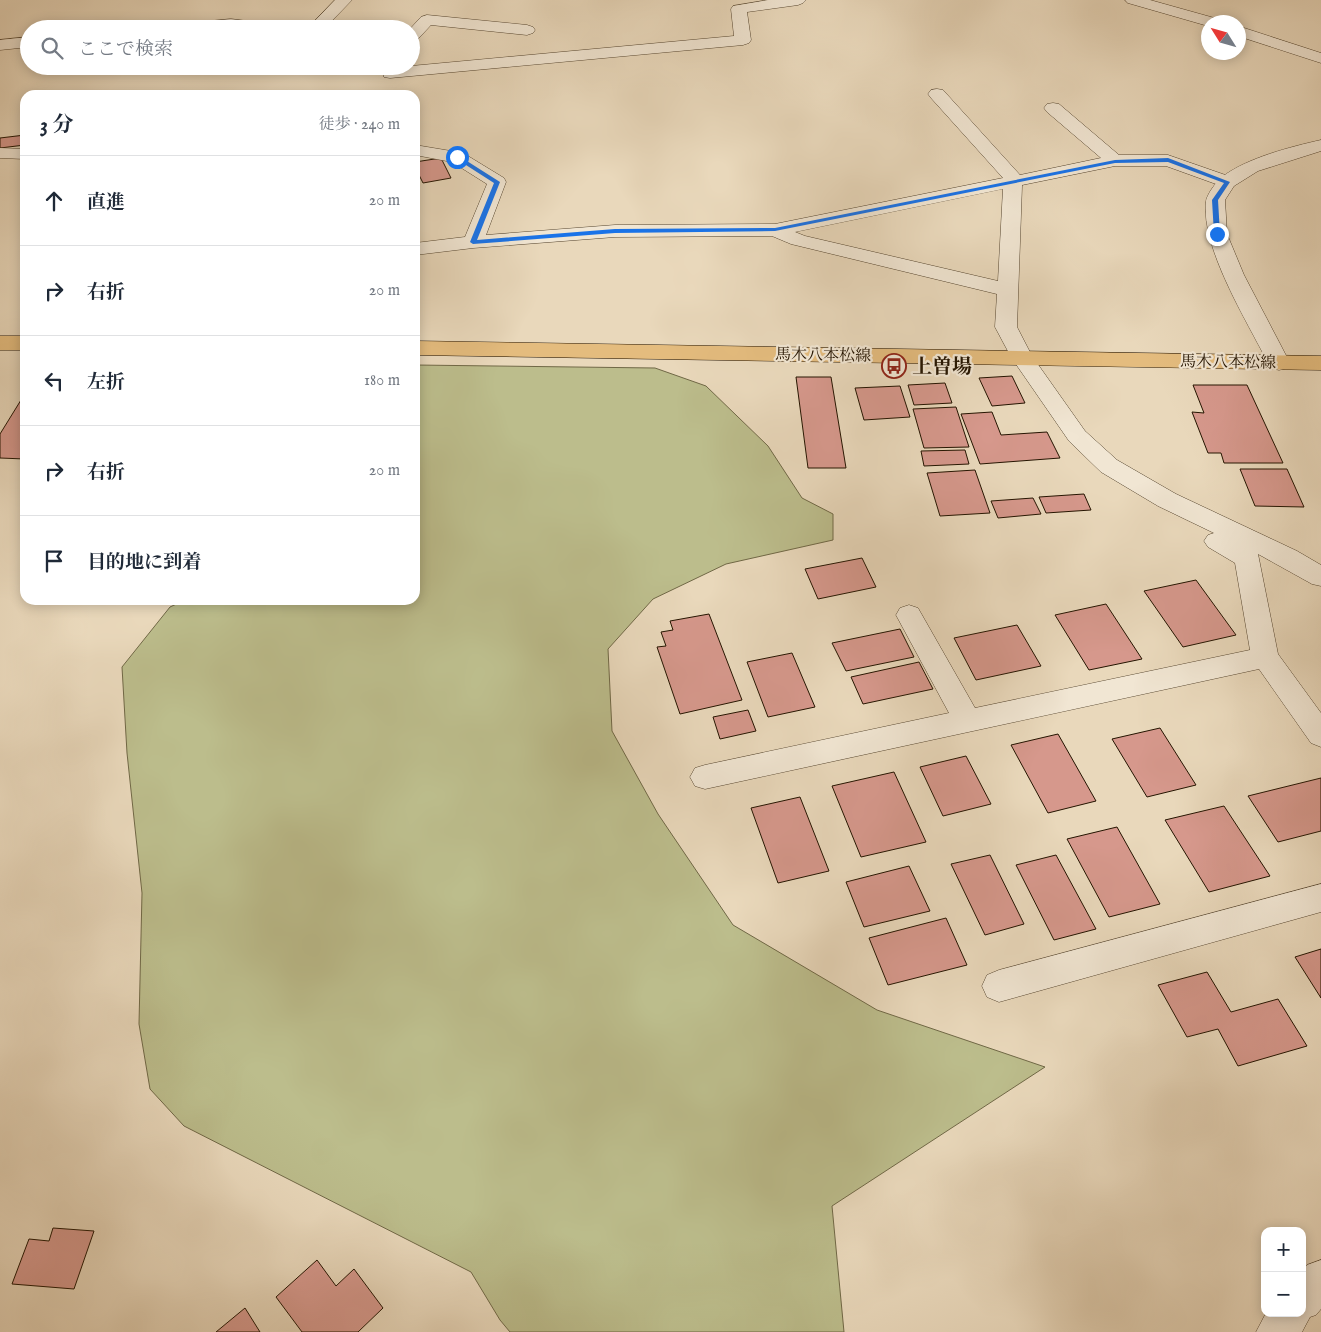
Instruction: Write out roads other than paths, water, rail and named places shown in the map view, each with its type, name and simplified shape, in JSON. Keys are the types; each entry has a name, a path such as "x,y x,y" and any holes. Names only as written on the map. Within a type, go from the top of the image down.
{"main road":[{"path":"0,342 20,343"},
{"name":"馬木八本松線","path":"420,348 1321,363"}],"street":[{"path":"324,20 344,0"},
{"path":"420,70 743,40 739,9 798,0"},
{"path":"1133,0 1201,19"},
{"path":"420,27 427,20 527,30"},
{"path":"1246,34 1321,58"},
{"path":"0,45 20,43"},
{"path":"937,94 1011,174 1013,182 1006,327 1022,357 1077,436 1109,466 1167,500 1288,558 1321,578"},
{"path":"1053,108 1115,161"},
{"path":"1279,363 1234,275 1217,234 1215,200 1227,182 1251,167 1321,145"},
{"path":"420,151 457,157 497,182 473,242"},
{"path":"0,153 20,154"},
{"path":"420,248 473,242 615,231 775,230 1115,161 1168,160 1227,182"},
{"path":"775,230 798,240 1008,290"},
{"path":"1167,500 1188,524 1247,558 1265,657 1321,735"},
{"path":"909,615 968,721"},
{"path":"705,777 1265,657"},
{"path":"999,986 1321,898"},
{"path":"1306,1296 1321,1279"},
{"path":"1276,1332 1289,1317"}],"place":[{"name":"上曽場","path":"894,366"}]}
